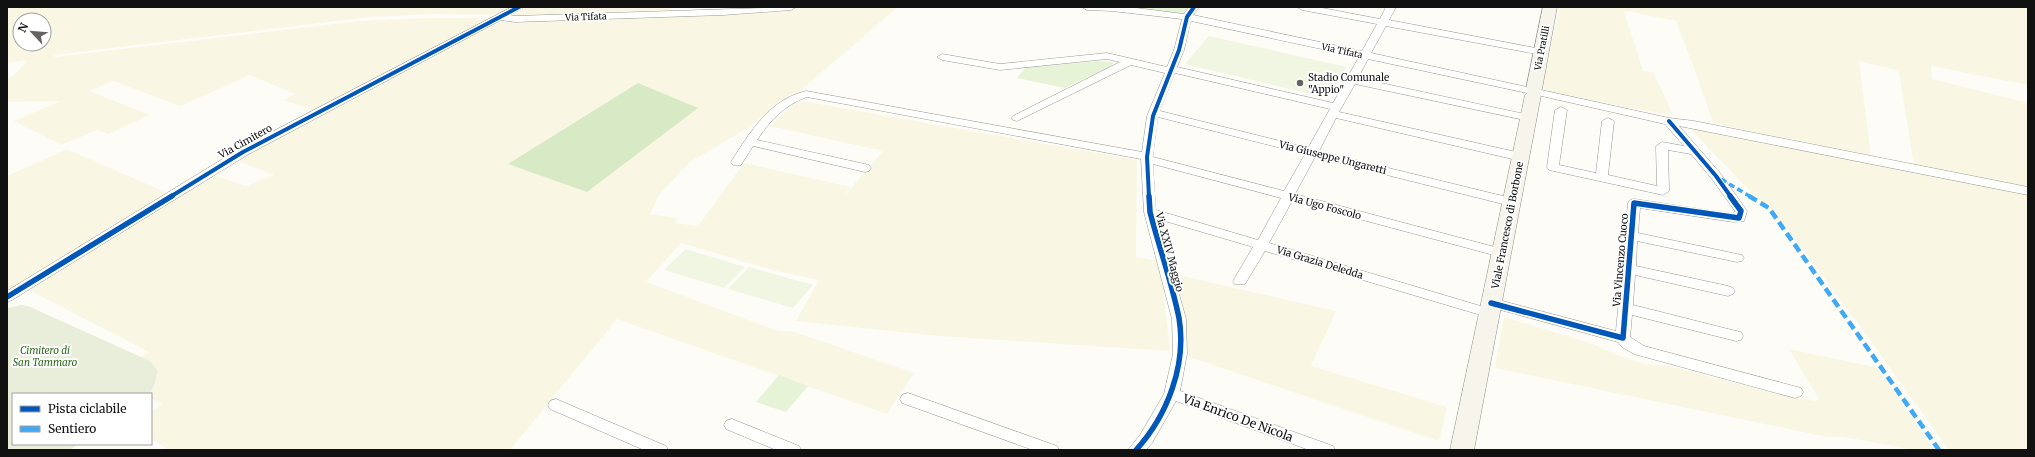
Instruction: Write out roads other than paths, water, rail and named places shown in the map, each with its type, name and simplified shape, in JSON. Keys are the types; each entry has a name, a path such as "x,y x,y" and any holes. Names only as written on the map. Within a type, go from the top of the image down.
{"street":[{"name":"Via Cimitero","path":"7,297 242,152 519,7"},
{"name":"Via Tifata","path":"500,17 515,19 723,12 791,7"},
{"name":"Via Tifata","path":"1087,7 1156,14 1174,21 1189,18 1669,121 1694,124 2028,191"},
{"path":"1302,7 1542,52"},
{"path":"1240,281 1262,244 1391,7"},
{"name":"Via Pratilli","path":"1534,92 1550,7"},
{"name":"Via XXIV Maggio","path":"1136,450 1146,439 1172,394 1180,354 1179,319 1150,212 1147,144 1154,112 1171,70 1189,18"},
{"path":"942,57 1000,67 1107,56 1335,110 1521,158"},
{"path":"1017,118 1130,62"},
{"path":"1352,80 1529,118"},
{"name":"Viale Francesco di Borbone","path":"1462,450 1534,92"},
{"name":"Via Ugo Foscolo","path":"737,162 764,121 791,100 806,94 1147,158 1501,253"},
{"path":"1562,110 1553,167 1662,191 1662,141 1695,151"},
{"name":"Via Giuseppe Ungaretti","path":"1154,112 1511,202"},
{"path":"1602,178 1608,121"},
{"name":"Via Vincenzo Cuoco","path":"1623,338 1634,203 1733,218 1739,218 1741,210 1695,151 1669,121"},
{"path":"749,142 865,168"},
{"name":"Via Grazia Deledda","path":"1150,212 1490,308"},
{"path":"1631,236 1737,258"},
{"path":"1628,269 1728,291"},
{"path":"1490,308 1623,338 1627,343 1639,350 1795,392"},
{"path":"1625,308 1736,336"},
{"name":"Via Enrico De Nicola","path":"1172,394 1327,450"},
{"path":"908,399 1051,450"},
{"path":"556,405 660,450"},
{"path":"732,425 793,450"}],"place":[{"name":"Stadio Comunale \"Appio\"","path":"1300,83"}],"park label":[{"name":"Cimitero di San Tammaro","path":"45,356"}]}
